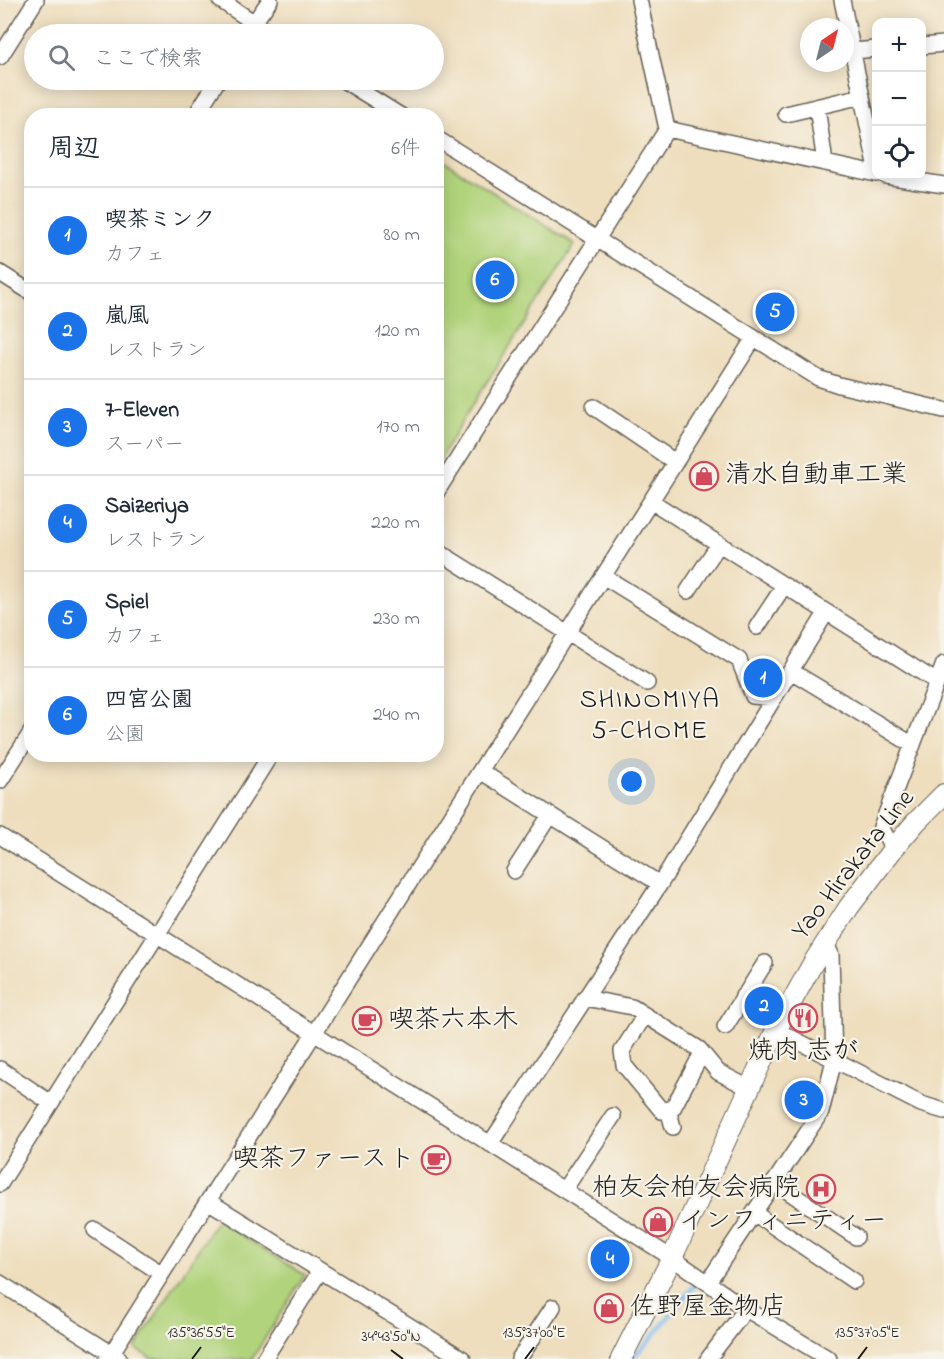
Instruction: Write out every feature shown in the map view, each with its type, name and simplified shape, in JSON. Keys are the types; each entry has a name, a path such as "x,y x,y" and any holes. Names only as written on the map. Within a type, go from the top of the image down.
{"main road":[{"name":"Yao Hirakata Line","path":"621,1359 672,1258 778,1025 813,963 849,907 893,849 944,794"}],"street":[{"path":"0,57 36,0"},
{"path":"220,0 245,24"},
{"path":"253,24 270,0"},
{"path":"444,480 668,129 639,0"},
{"path":"842,0 846,18"},
{"path":"926,46 944,44"},
{"path":"854,51 872,49"},
{"path":"854,56 872,145"},
{"path":"200,108 212,90"},
{"path":"359,90 388,108"},
{"path":"786,114 862,96"},
{"path":"817,106 825,163"},
{"path":"668,129 872,173"},
{"path":"444,143 818,378 944,410"},
{"path":"912,180 944,185"},
{"path":"0,273 24,288"},
{"path":"0,1283 113,1357 162,1274 754,338"},
{"path":"594,407 675,462"},
{"path":"651,501 937,682"},
{"path":"688,591 719,544"},
{"path":"444,555 646,683"},
{"path":"603,576 739,660 753,696 774,698"},
{"path":"757,627 784,586"},
{"path":"490,1144 660,884 826,613"},
{"path":"893,849 881,827 944,664"},
{"path":"791,670 913,744"},
{"path":"0,781 24,744"},
{"path":"0,1184 266,762"},
{"path":"480,771 660,884"},
{"path":"514,871 550,815"},
{"path":"0,836 672,1258 746,1309 829,1359"},
{"path":"708,1282 822,1112 834,1060 831,955 826,943"},
{"path":"725,1026 765,963"},
{"path":"743,996 778,1025 834,1060 921,1104 944,1111"},
{"path":"585,998 632,1007 699,1049 718,1072 749,1088"},
{"path":"645,1015 622,1051 624,1065 662,1111 673,1107 702,1053"},
{"path":"0,1070 51,1103"},
{"path":"668,1109 673,1127"},
{"path":"564,1190 613,1116"},
{"path":"774,1182 856,1237"},
{"path":"208,1201 463,1359"},
{"path":"754,1213 854,1281"},
{"path":"95,1230 162,1274"},
{"path":"264,1359 320,1271"},
{"path":"519,1359 552,1306"},
{"path":"708,1359 746,1309"}],"green space":[{"path":"444,161 575,244 444,452"},
{"path":"217,1220 305,1275 252,1359 152,1359 135,1348"}],"waterway":[{"path":"631,1359 650,1340 711,1265"}],"place":[{"name":"四宮公園","path":"495,280"},
{"name":"Spiel","path":"775,312"},
{"name":"清水自動車工業","path":"704,476"},
{"name":"喫茶ミンク","path":"763,678"},
{"name":"嵐風","path":"764,1006"},
{"name":"焼肉 志が","path":"803,1018"},
{"name":"喫茶六本木","path":"367,1021"},
{"name":"7-Eleven","path":"804,1100"},
{"name":"喫茶ファースト","path":"436,1160"},
{"name":"柏友会柏友会病院","path":"821,1189"},
{"name":"インフィニティー","path":"658,1222"},
{"name":"Saizeriya","path":"610,1259"},
{"name":"佐野屋金物店","path":"609,1308"}],"district":[{"name":"SHINOMIYA 5-CHOME","path":"650,716"}]}
